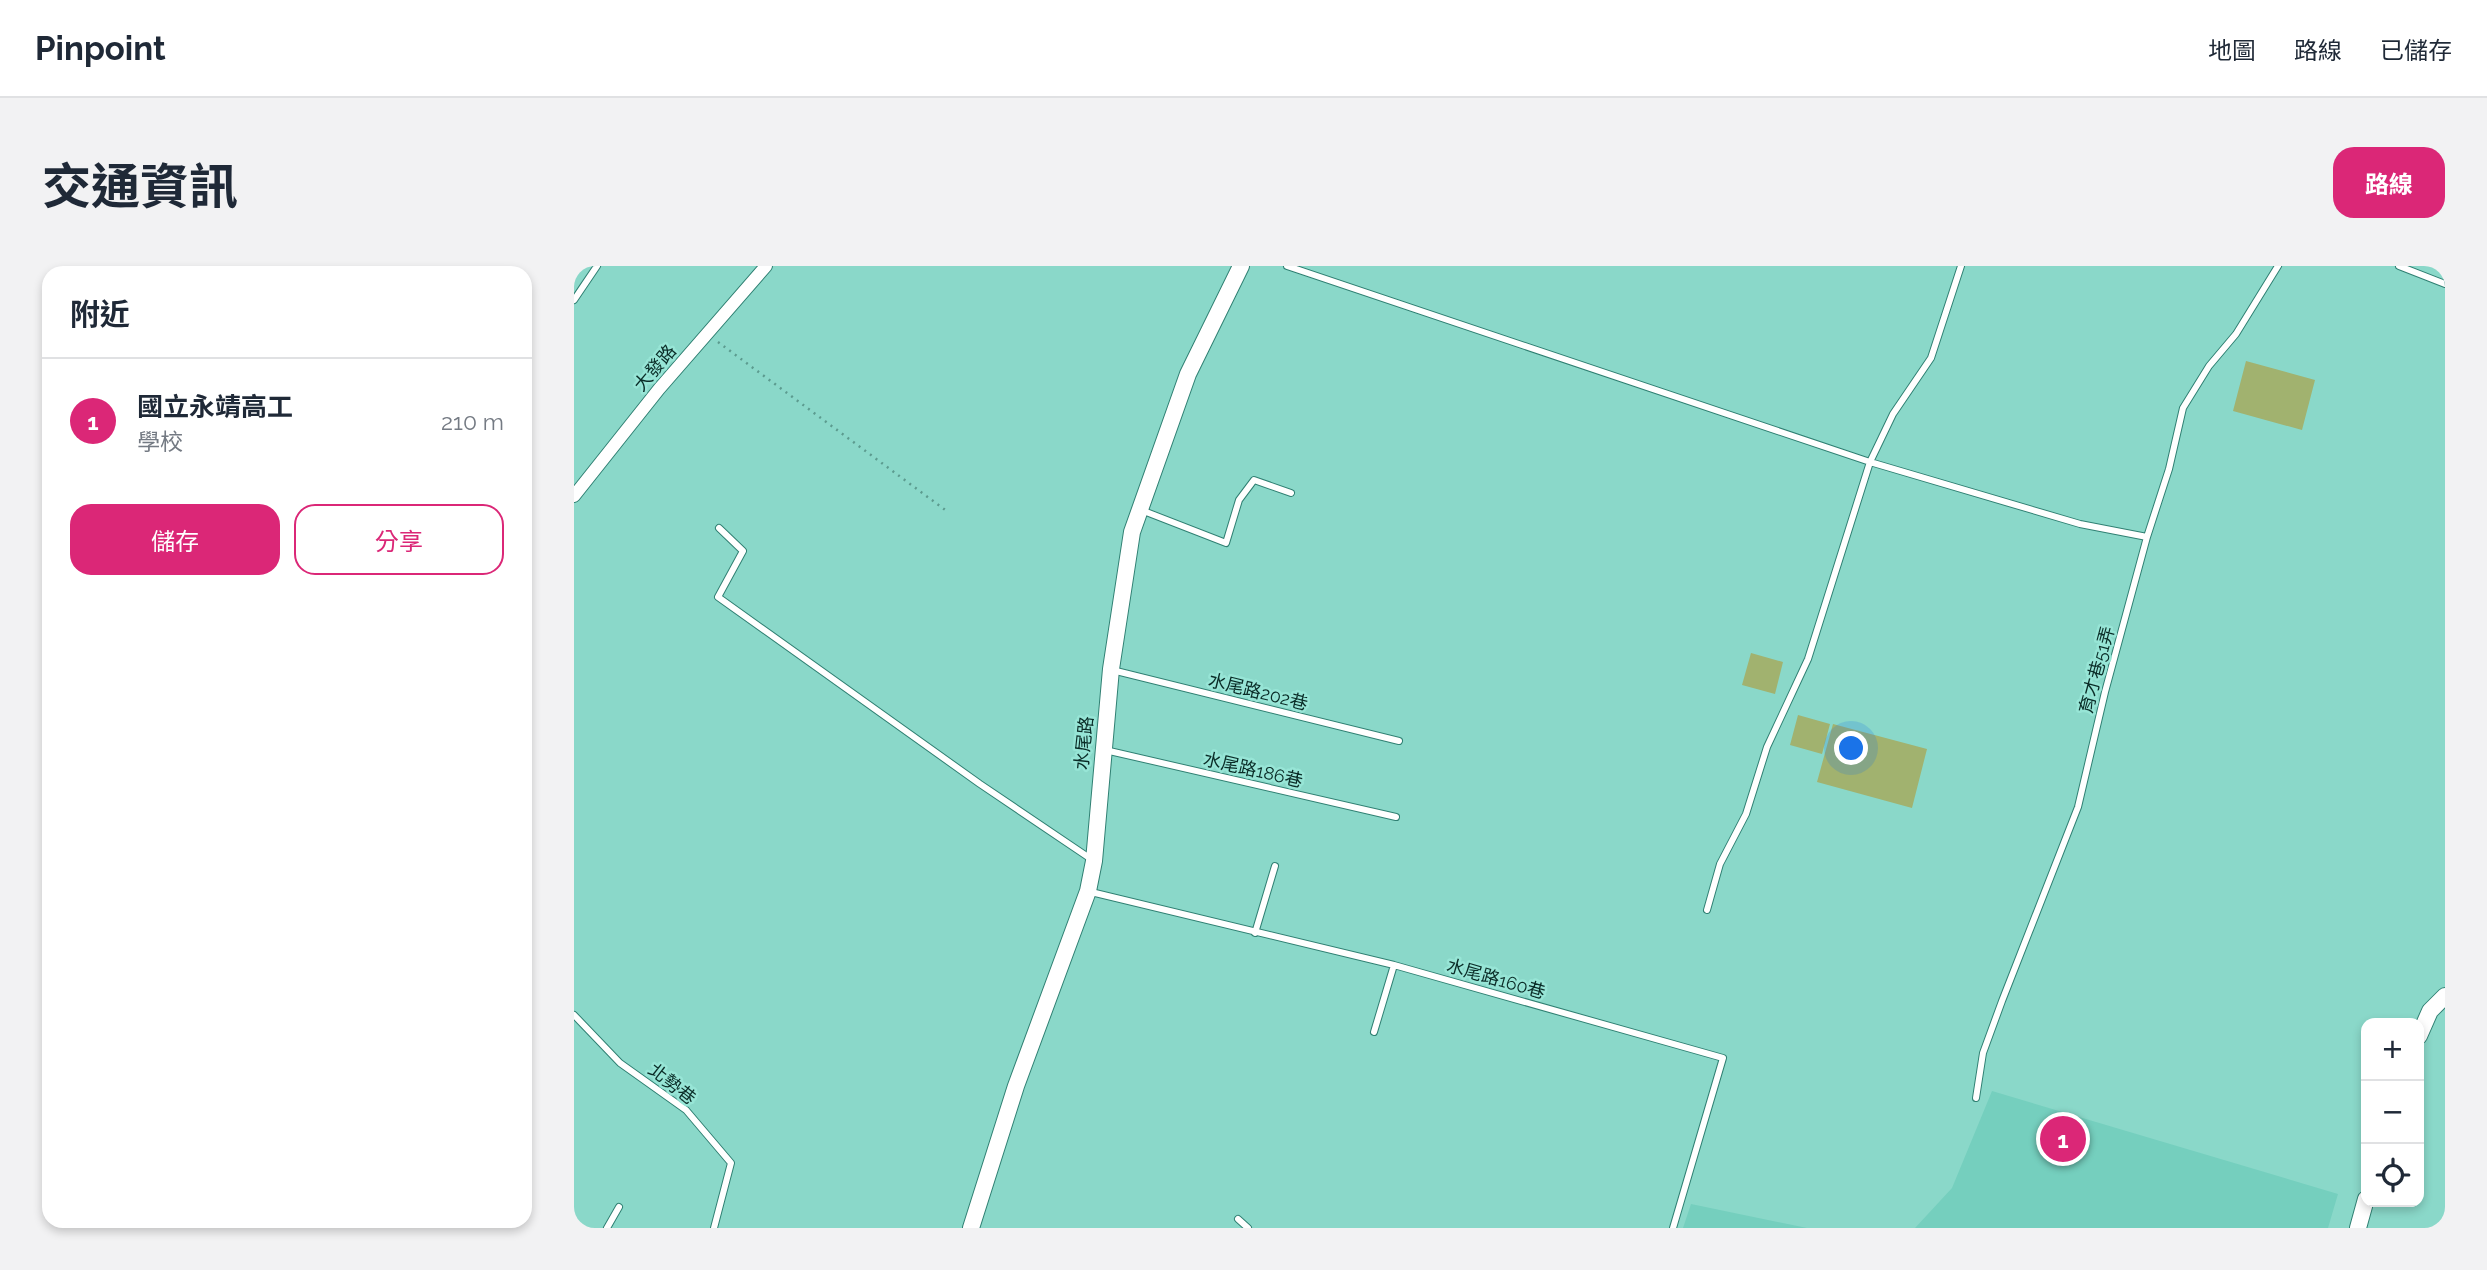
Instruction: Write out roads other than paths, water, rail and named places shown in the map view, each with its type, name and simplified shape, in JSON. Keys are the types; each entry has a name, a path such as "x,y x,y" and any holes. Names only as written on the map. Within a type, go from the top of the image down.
{"street":[{"name":"大發路","path":"574,496 766,266"},
{"name":"水尾路","path":"973,1228 1016,1086 1088,891 1094,861 1111,669 1124,570 1139,509 1188,374 1241,266"},
{"path":"2424,1025 2430,1011 2445,996"},
{"path":"2358,1228 2364,1207"}],"lane":[{"path":"574,300 597,266"},
{"path":"1287,266 1870,462 2080,524 2147,537"},
{"path":"1707,910 1720,864 1746,814 1766,747 1808,659 1870,462 1893,414 1931,358 1961,266"},
{"name":"育才巷51弄","path":"1976,1098 1983,1053 2001,1001 2078,807 2183,408 2192,389 2236,334 2278,266"},
{"path":"2399,266 2445,284"},
{"path":"1139,509 1226,543 1239,500 1254,480 1291,493"},
{"path":"719,528 743,551 718,597 969,776 1094,861"},
{"name":"水尾路202巷","path":"1111,669 1399,741"},
{"name":"水尾路186巷","path":"1103,750 1396,817"},
{"path":"1255,933 1275,866"},
{"name":"水尾路160巷","path":"1088,891 1394,965 1723,1058 1673,1228"},
{"path":"1374,1032 1394,965"},
{"name":"北勢巷","path":"574,1015 620,1063 686,1110 731,1163 714,1228"},
{"path":"607,1228 619,1207"},
{"path":"1238,1219 1248,1228"}],"place":[{"name":"國立永靖高工","path":"2063,1139"}]}
